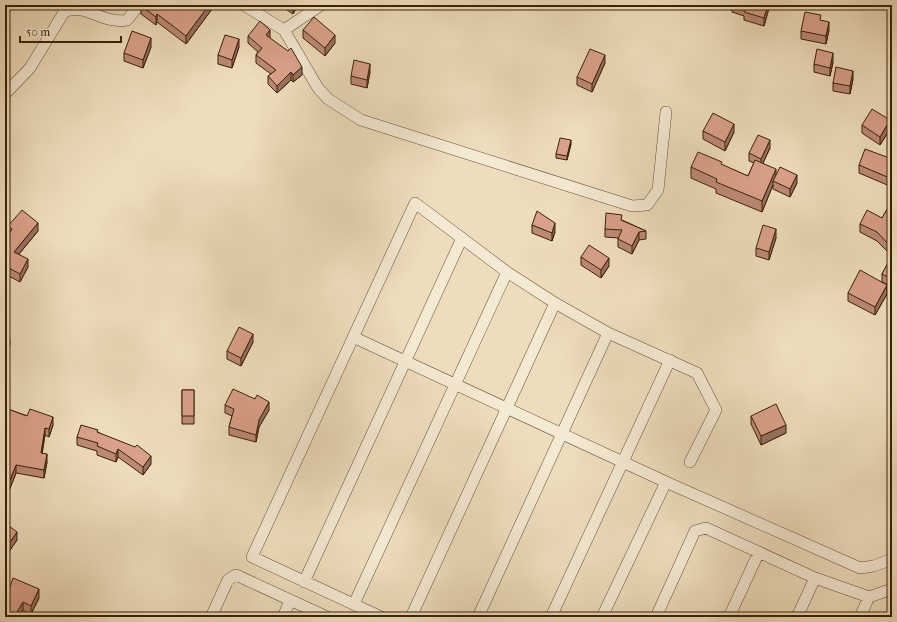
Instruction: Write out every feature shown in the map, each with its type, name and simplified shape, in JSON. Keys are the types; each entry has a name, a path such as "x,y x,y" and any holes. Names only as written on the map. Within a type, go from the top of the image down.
{"street":[{"path":"5,94 30,68 60,16 72,7 108,20 120,22 127,20 139,5"},
{"path":"244,5 284,30 318,88 328,99 361,120 632,206 647,205 658,190 666,112"},
{"path":"284,30 321,5"},
{"path":"381,617 252,557 415,203 507,272 555,303 608,333 697,373 716,410 690,462"},
{"path":"304,582 462,238"},
{"path":"354,604 507,272"},
{"path":"411,617 555,303"},
{"path":"478,617 608,333"},
{"path":"353,337 666,482 860,568 874,566 892,559"},
{"path":"552,617 670,360"},
{"path":"602,617 666,482"},
{"path":"656,617 696,531 706,528 815,578 869,597 892,589"},
{"path":"729,617 759,552"},
{"path":"211,617 228,580 236,575 327,617"},
{"path":"797,617 815,578"},
{"path":"860,617 869,597"},
{"path":"283,617 290,601"}],"building":[{"path":"141,5 209,5 186,36 157,14 156,17"},
{"path":"734,5 768,5 764,18 744,12 745,8"},
{"path":"805,12 821,15 820,20 829,22 826,36 801,31"},
{"path":"314,17 335,35 325,48 303,30"},
{"path":"260,21 270,30 266,35 288,51 291,48 302,67 293,75 291,72 277,86 268,76 276,70 256,55 262,48 248,36"},
{"path":"132,31 151,38 143,60 124,53"},
{"path":"225,35 239,39 232,60 218,55"},
{"path":"590,49 605,55 592,84 577,77"},
{"path":"817,49 833,53 830,68 814,64"},
{"path":"354,60 370,64 367,80 351,76"},
{"path":"836,67 853,71 850,86 833,83"},
{"path":"872,109 890,120 880,137 862,125"},
{"path":"713,113 734,124 725,142 703,131"},
{"path":"758,135 770,140 761,159 749,153"},
{"path":"560,138 571,140 567,156 556,154"},
{"path":"865,149 892,159 892,179 859,165"},
{"path":"698,152 722,162 721,164 748,176 755,160 776,169 762,201 716,182 717,179 691,167"},
{"path":"780,167 797,175 790,189 773,181"},
{"path":"892,201 892,248 877,232 860,224 867,210 882,218"},
{"path":"22,210 38,223 14,252 28,259 20,274 5,266 5,241 12,229 8,226"},
{"path":"537,211 555,223 552,233 532,225"},
{"path":"606,213 622,215 621,220 646,231 639,232 632,246 618,239 622,230 605,229"},
{"path":"763,225 776,229 769,252 756,248"},
{"path":"589,245 609,258 601,270 581,257"},
{"path":"892,255 892,279 882,274"},
{"path":"860,270 887,285 875,307 848,293"},
{"path":"239,327 253,334 241,358 227,351"},
{"path":"5,338 10,341 5,350"},
{"path":"233,389 255,399 257,395 269,402 259,420 256,435 229,427 234,409 225,405"},
{"path":"182,390 194,390 194,416 182,416"},
{"path":"776,404 786,425 761,436 751,416"},
{"path":"5,408 27,416 30,409 53,417 49,429 45,428 41,453 47,454 44,470 16,465 5,493"},
{"path":"81,425 98,430 97,432 135,447 137,445 151,456 143,467 118,449 116,454 97,446 98,443 77,437"},
{"path":"5,523 17,532 8,545 5,543"},
{"path":"13,578 39,589 31,606 23,602 14,617 5,617 5,602"}]}
